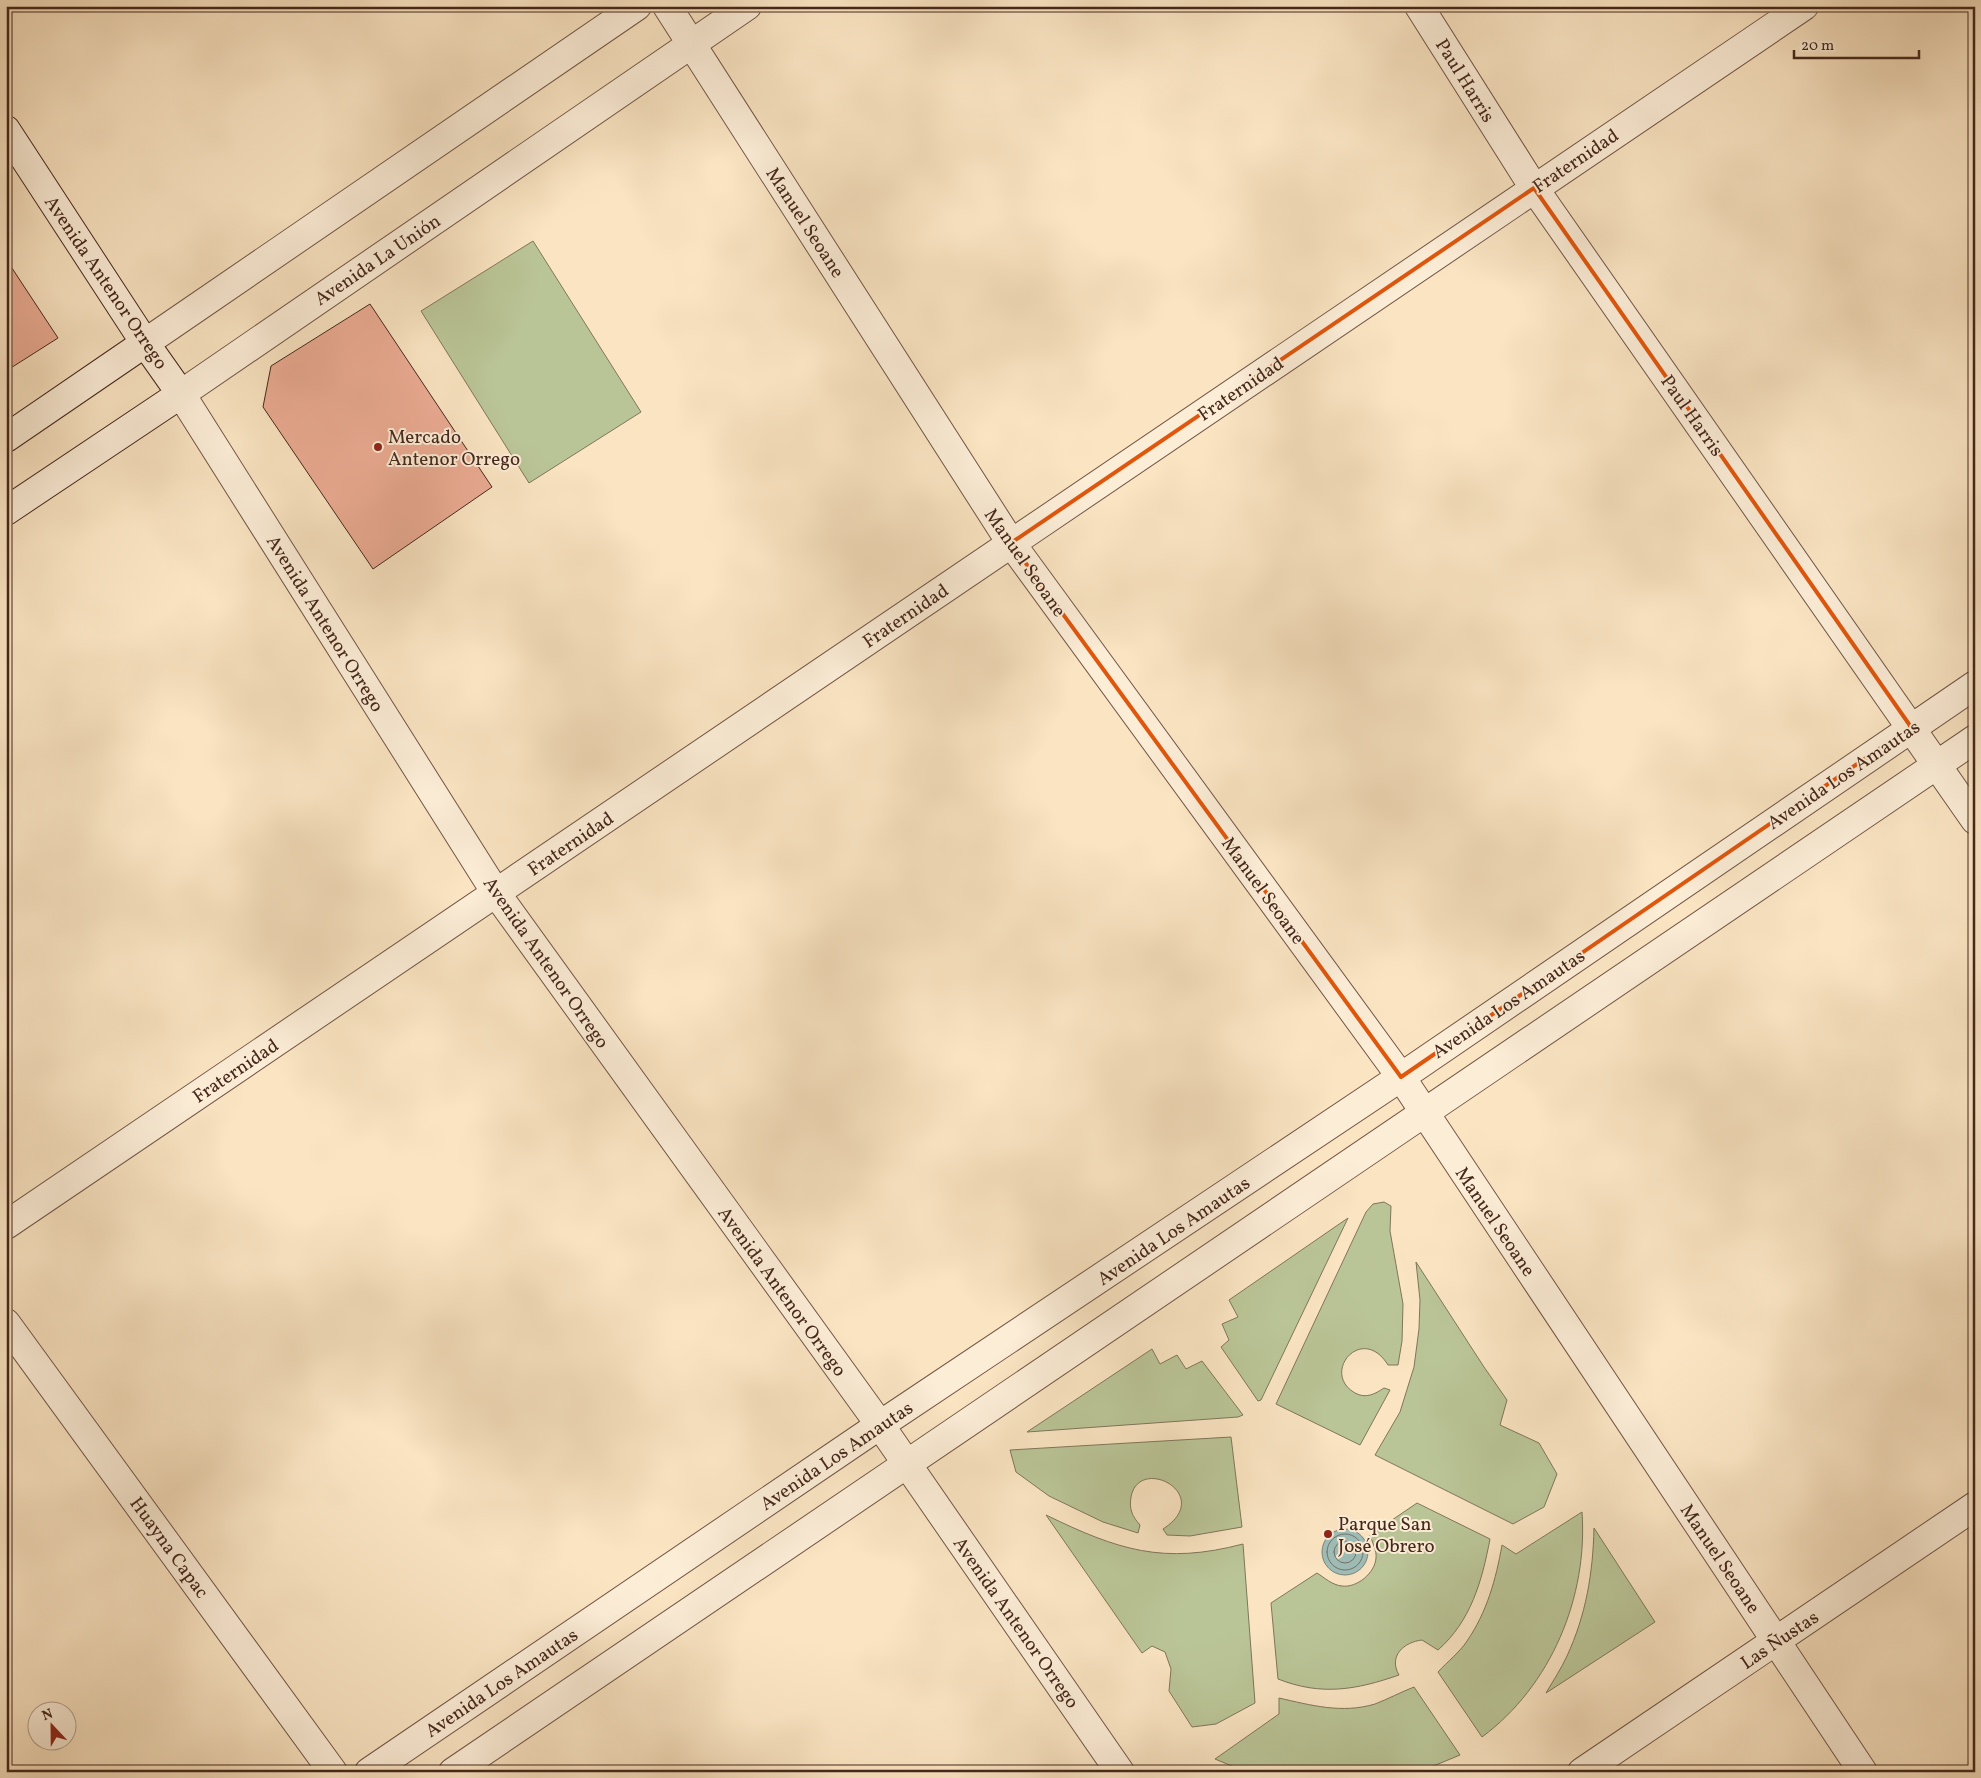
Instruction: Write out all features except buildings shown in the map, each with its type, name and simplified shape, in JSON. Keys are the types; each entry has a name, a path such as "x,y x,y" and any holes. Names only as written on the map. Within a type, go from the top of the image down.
{"street":[{"path":"6,438 637,6"},
{"name":"Manuel Seoane","path":"667,6 1011,543 1401,1077 1863,1772"},
{"name":"Avenida La Unión","path":"6,511 181,394 747,6"},
{"name":"Paul Harris","path":"1419,6 1534,188 1975,820"},
{"name":"Fraternidad","path":"6,1225 1804,6"},
{"name":"Avenida Antenor Orrego","path":"6,130 181,394 496,893 880,1425 1120,1772"},
{"name":"Avenida Los Amautas","path":"369,1772 880,1425 1401,1077 1975,685"},
{"path":"453,1772 1975,738"},
{"name":"Huayna Capac","path":"6,1323 334,1772"},
{"name":"Las Ñustas","path":"1582,1772 1975,1506"}],"highlighted area":[{"path":"1534,188 1911,727 1401,1077 1011,543"}],"green space":[{"path":"533,241 641,412 529,483 421,311"},
{"path":"1384,1202 1391,1206 1390,1231 1403,1304 1402,1341 1398,1365 1388,1365 1378,1353 1367,1349 1357,1350 1343,1364 1342,1374 1345,1384 1355,1393 1367,1396 1384,1388 1390,1390 1360,1445 1276,1404 1366,1212 1373,1204"},
{"path":"1348,1218 1261,1400 1258,1401 1221,1347 1229,1340 1222,1324 1238,1317 1229,1300"},
{"path":"1416,1262 1507,1400 1500,1425 1539,1443 1557,1474 1544,1507 1513,1524 1375,1455 1400,1412 1414,1367 1419,1329 1420,1300"},
{"path":"1152,1349 1160,1364 1177,1355 1186,1369 1202,1361 1243,1415 1238,1417 1027,1432"},
{"path":"1231,1437 1242,1527 1190,1536 1167,1535 1163,1529 1177,1516 1181,1504 1178,1493 1170,1484 1159,1479 1147,1479 1137,1485 1131,1497 1130,1505 1133,1515 1140,1525 1138,1533 1103,1522 1049,1496 1016,1472 1010,1450"},
{"path":"1417,1503 1490,1539 1479,1585 1467,1613 1449,1639 1438,1650 1422,1640 1409,1644 1400,1651 1395,1662 1399,1675 1368,1684 1338,1689 1324,1689 1309,1688 1278,1679 1271,1603 1317,1573 1332,1583 1342,1586 1354,1585 1359,1582 1369,1574 1375,1564 1376,1552 1370,1535"},
{"path":"1582,1512 1579,1576 1571,1607 1560,1637 1546,1666 1528,1692 1506,1716 1482,1737 1438,1672 1464,1645 1480,1619 1494,1583 1502,1545 1516,1554"},
{"path":"1046,1515 1096,1537 1142,1550 1164,1553 1189,1553 1243,1544 1255,1703 1216,1724 1192,1727 1169,1691 1171,1669 1165,1652 1152,1646 1142,1653"},
{"path":"1594,1528 1655,1622 1546,1693 1565,1661 1574,1641 1584,1609 1592,1561"},
{"path":"1414,1687 1460,1755 1419,1772 1246,1772 1215,1759 1279,1714 1279,1698 1326,1707 1363,1707 1375,1704"}],"water":[{"path":"1345,1529 1358,1533 1364,1539 1368,1552 1364,1565 1358,1571 1345,1575 1332,1571 1326,1565 1322,1552 1326,1539 1332,1533"}],"place":[{"name":"Mercado Antenor Orrego","path":"378,447"},
{"name":"Parque San José Obrero","path":"1328,1534"}]}
